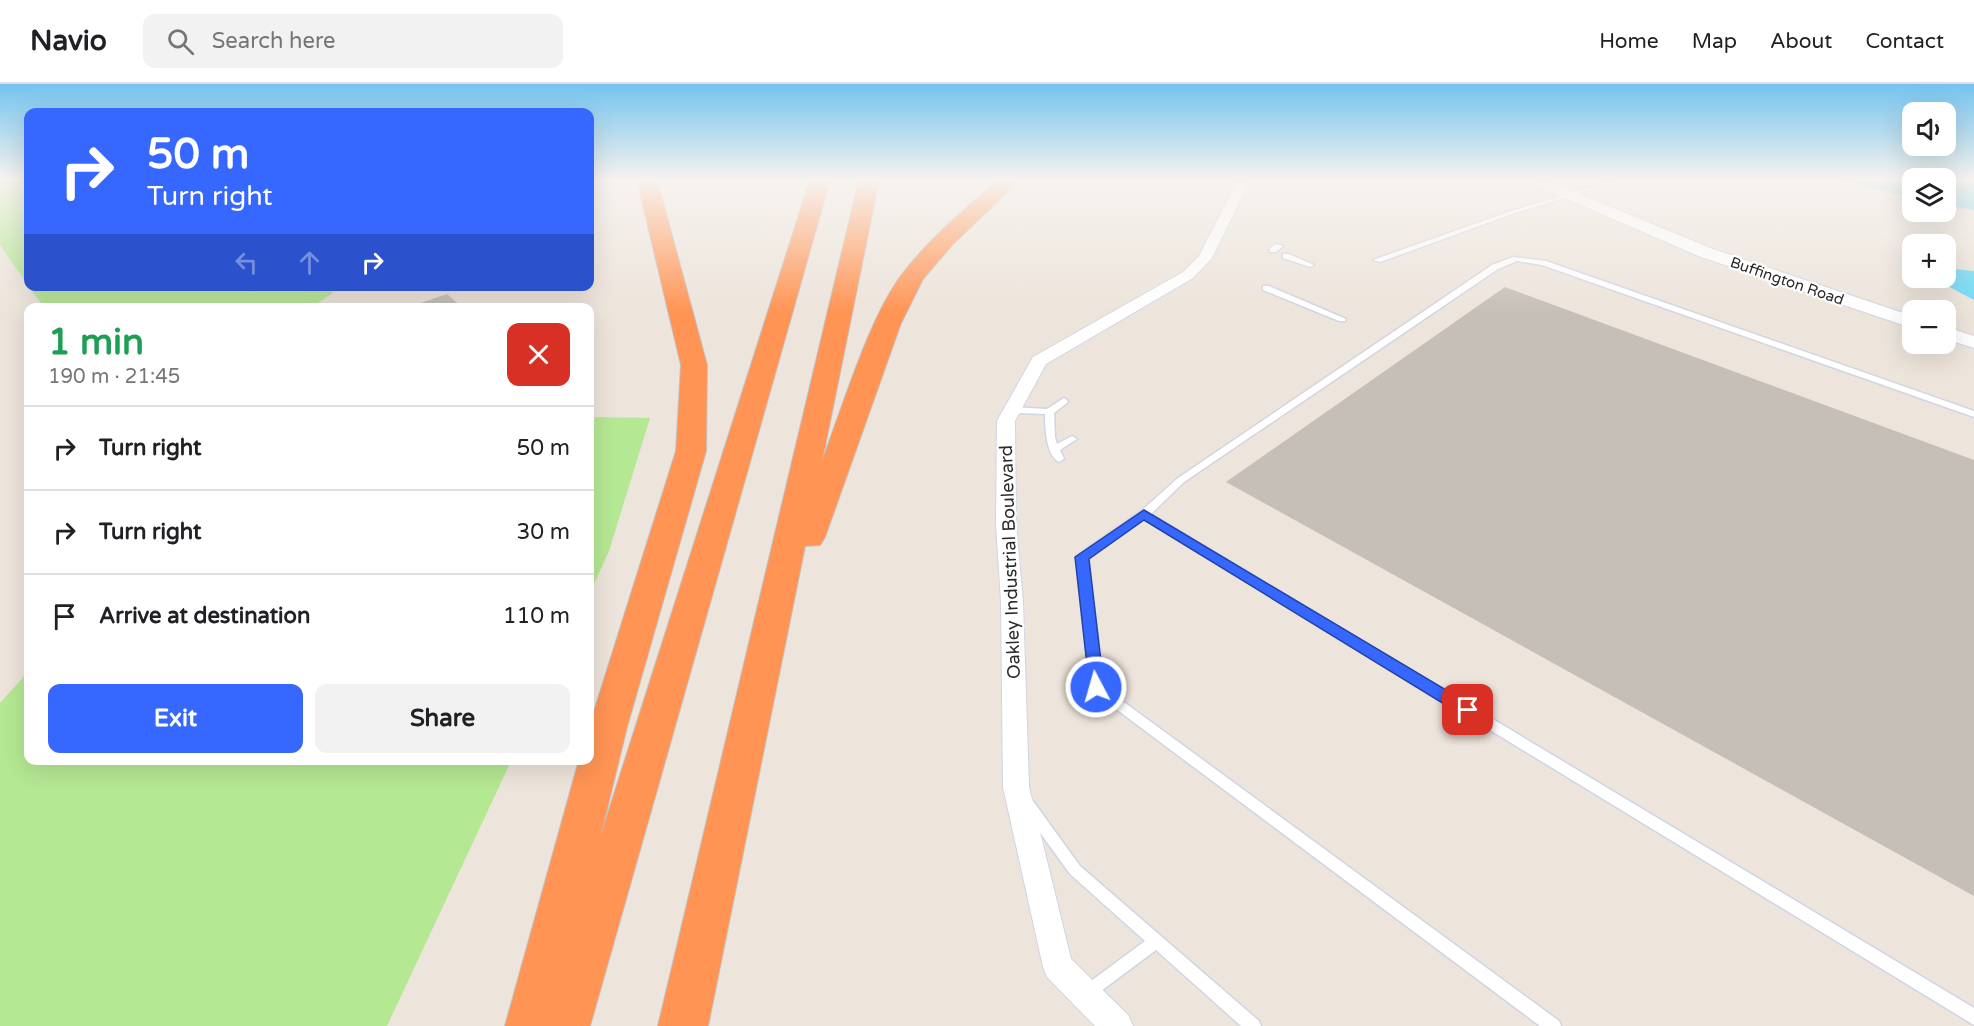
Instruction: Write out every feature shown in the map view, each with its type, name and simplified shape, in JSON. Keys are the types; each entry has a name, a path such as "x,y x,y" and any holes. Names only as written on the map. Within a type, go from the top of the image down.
{"highway":[{"path":"530,1026 608,727 691,451 694,365 658,224"},
{"path":"565,1026 807,224"},
{"path":"684,1026 859,224"},
{"path":"767,648 888,323 919,269 945,238 961,224"}],"street":[{"name":"Oakley Industrial Boulevard","path":"1117,1026 1058,967 1016,787 1012,602 1006,523 1006,421 1039,361 1119,317 1188,275 1205,258 1222,224"},
{"name":"Buffington Road","path":"1636,224 1707,253 1902,319"},
{"path":"1956,336 1974,342"}],"lane":[{"path":"1377,260 1482,224"},
{"path":"1286,256 1310,265"},
{"path":"1553,1026 1096,687 1082,557 1144,514 1181,480 1495,267 1516,260 1543,263 1974,414"},
{"path":"1266,288 1307,300 1342,319"},
{"path":"1293,308 1307,300"},
{"path":"1012,411 1049,412 1064,401"},
{"path":"1049,412 1050,437 1059,459"},
{"path":"1055,448 1072,439"},
{"path":"1144,514 1974,1017"},
{"path":"1016,787 1076,870 1253,1026"},
{"path":"1086,994 1157,941"}],"green space":[{"path":"0,224 24,224 24,279 0,245"},
{"path":"32,291 331,291 333,293 318,303 41,303"},
{"path":"594,417 650,418 609,551 594,584"},
{"path":"24,676 24,765 509,765 387,1026 0,1026 0,703"}],"water":[{"path":"1956,269 1974,271 1974,300 1952,288 1956,288"}],"building":[{"path":"1505,287 1974,460 1974,896 1226,482"},
{"path":"447,294 457,303 421,303"}],"route":[{"path":"1096,687 1082,557 1144,514 1468,710"}]}
